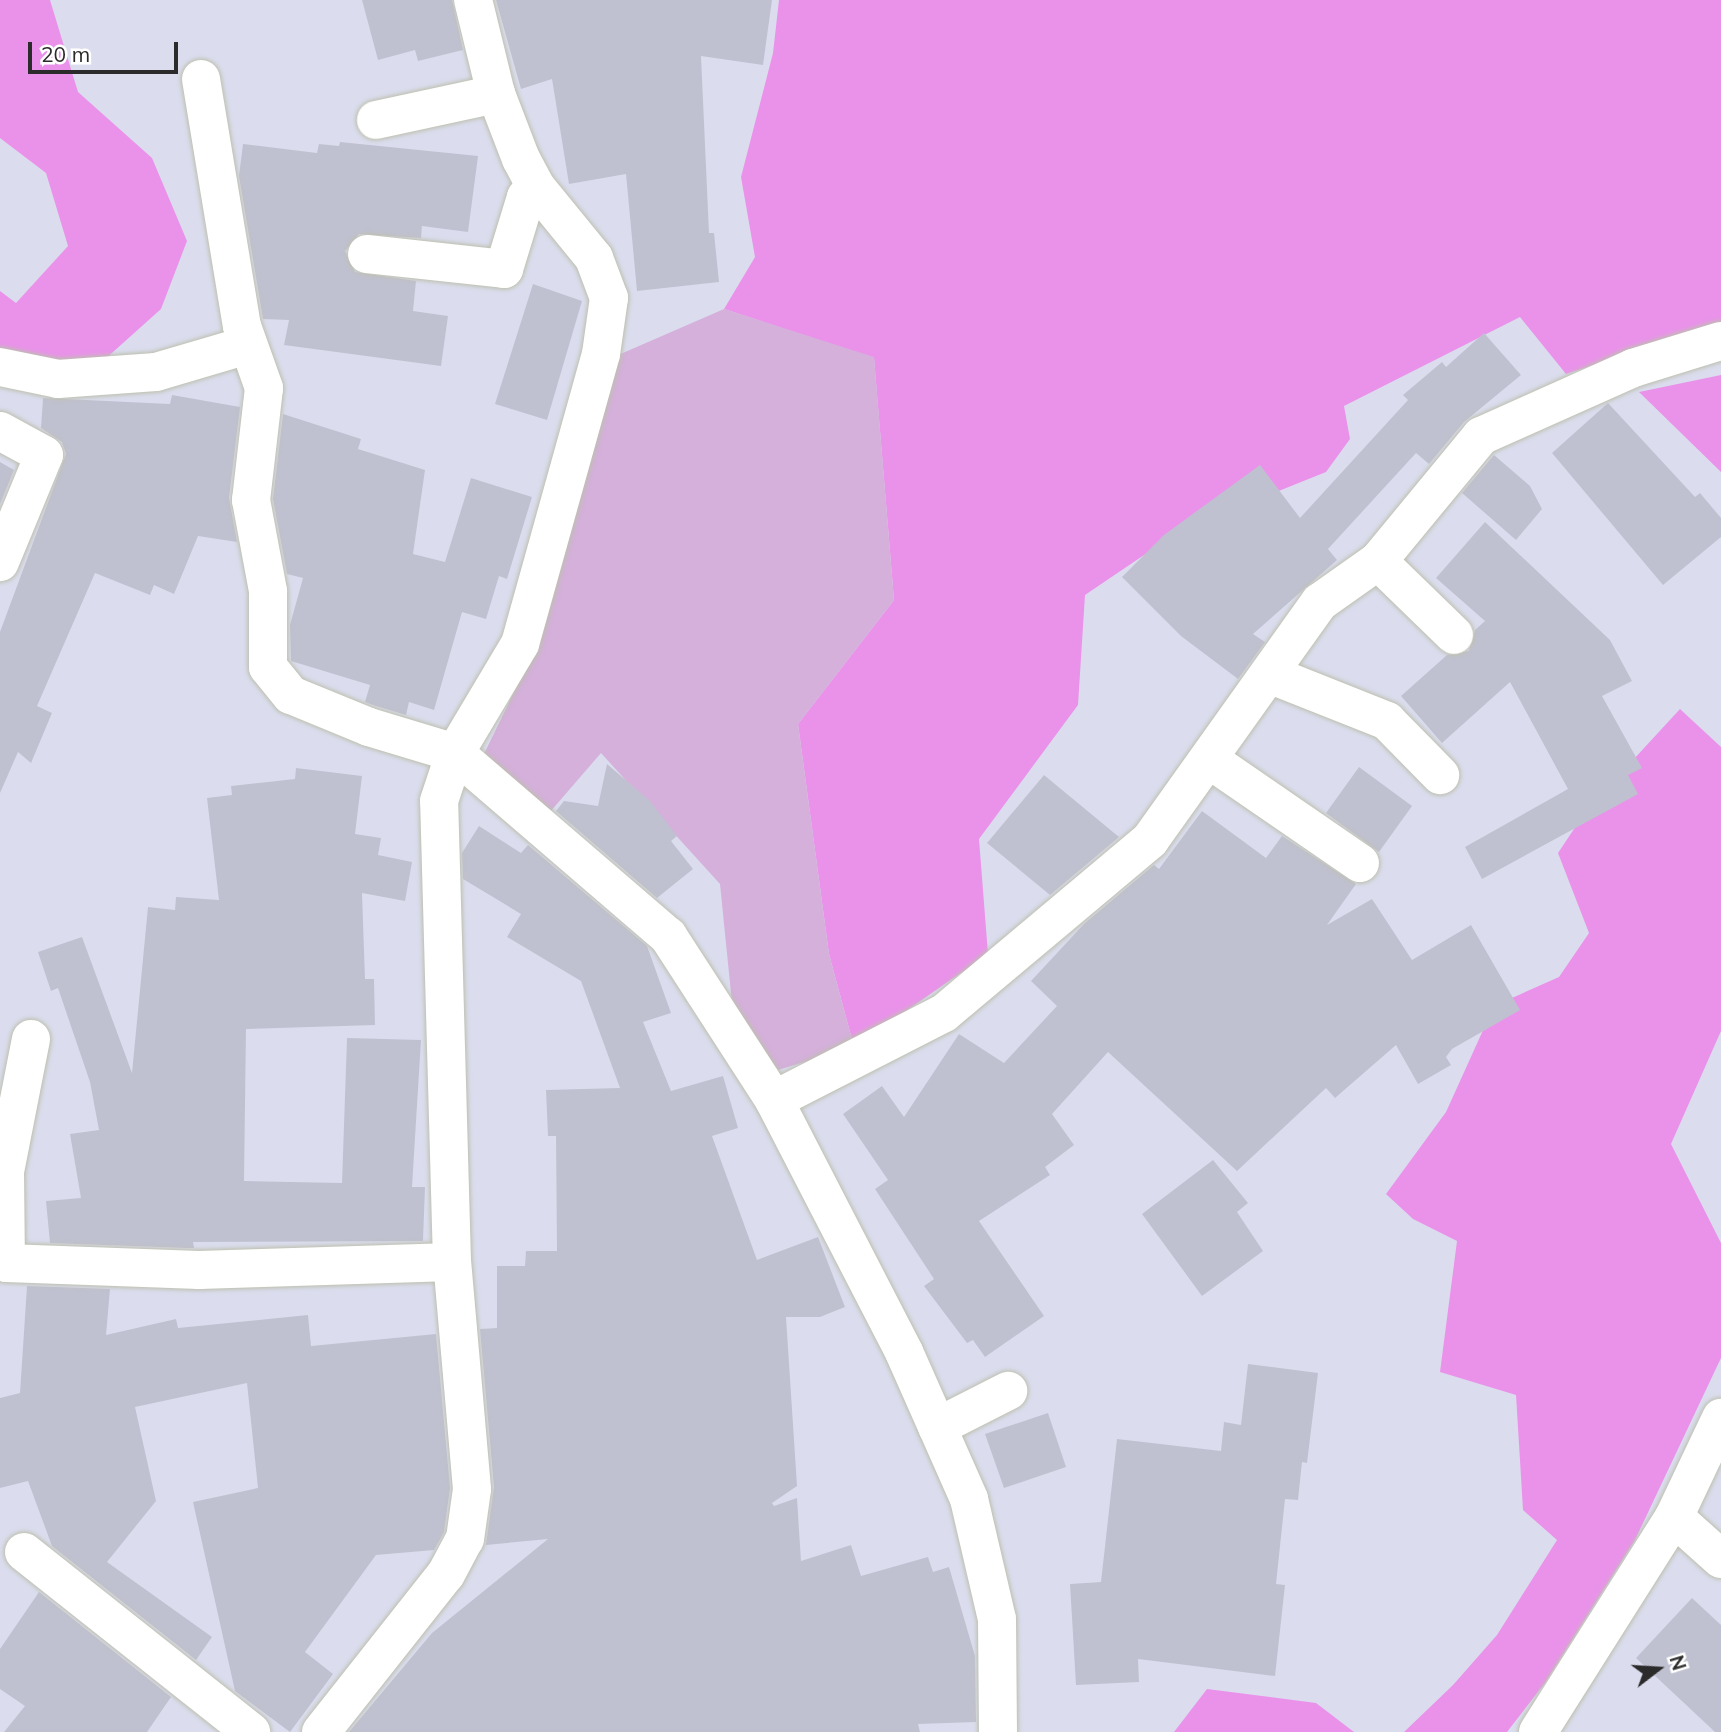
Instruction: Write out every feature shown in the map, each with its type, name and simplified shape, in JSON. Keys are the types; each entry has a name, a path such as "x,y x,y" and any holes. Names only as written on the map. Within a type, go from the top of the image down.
{"street":[{"path":"321,1732 446,1574 466,1539 472,1489 452,1262 439,801 455,753 520,644 601,354 609,298 593,258 536,187 496,94 473,0"},
{"path":"201,79 223,228 248,345 264,388 251,500 268,591 268,667 291,695 369,727 455,753 668,936 774,1100 904,1352 969,1499 997,1619 998,1732"},
{"path":"376,120 496,94"},
{"path":"367,254 504,269 526,197 536,187"},
{"path":"774,1100 944,1013 1150,840 1210,760 1320,602 1378,561 1481,436 1633,368 1721,341"},
{"path":"0,367 58,379 156,372 248,345"},
{"path":"0,431 44,454 0,562"},
{"path":"1378,561 1454,635"},
{"path":"1269,674 1387,721 1440,775"},
{"path":"1210,760 1360,863"},
{"path":"31,1039 5,1171 6,1263 200,1270 452,1262"},
{"path":"937,1427 1008,1391"},
{"path":"1538,1732 1674,1517 1721,1418"},
{"path":"1674,1517 1721,1559"},
{"path":"24,1552 251,1732"}],"shaded area":[{"path":"0,0 50,0 78,92 152,158 187,241 161,309 103,361 0,375 0,291 16,303 68,246 46,173 0,138"},
{"path":"779,0 1721,0 1721,323 1566,374 1520,317 1344,406 1350,439 1326,472 1181,530 1085,595 1078,705 979,839 988,954 854,1047 829,954 798,724 894,600 874,358 724,309 755,257 741,177 773,53"},
{"path":"724,309 874,357 894,600 798,724 829,954 854,1047 778,1070 732,1003 720,884 601,753 550,812 483,756 533,653 609,359"},
{"path":"1721,375 1721,472 1639,392"},
{"path":"1680,709 1721,747 1721,1031 1671,1144 1721,1243 1721,1358 1635,1540 1545,1683 1507,1732 1404,1732 1453,1685 1497,1635 1557,1540 1523,1510 1516,1395 1440,1372 1457,1241 1413,1219 1386,1194 1446,1112 1494,1006 1559,977 1589,933 1558,853 1586,811"},
{"path":"1207,1689 1316,1703 1354,1732 1174,1732"}],"building":[{"path":"362,0 452,0 463,50 418,61 415,50 378,60"},
{"path":"496,0 772,0 763,65 701,56 709,233 714,233 719,282 637,291 626,174 569,184 552,79 521,89"},
{"path":"340,142 478,156 468,232 422,226 421,238 359,234 345,251 355,272 416,281 413,311 448,316 441,366 284,345 289,320 263,319 239,176 243,144 317,153 319,144 339,146"},
{"path":"533,284 582,301 547,420 495,404"},
{"path":"1484,333 1521,375 1464,422 1429,464 1416,453 1328,549 1337,560 1253,634 1265,642 1238,679 1181,636 1122,577 1164,535 1260,465 1300,518 1408,400 1403,395 1442,362 1446,367"},
{"path":"172,395 240,407 229,498 237,542 198,536 174,594 154,585 150,595 95,573 37,706 52,713 31,763 18,752 0,793 0,632 66,454 62,442 41,428 43,398 170,404"},
{"path":"1608,403 1695,497 1700,493 1721,518 1721,537 1663,585 1552,453"},
{"path":"283,414 361,439 358,449 425,470 413,554 445,562 471,478 532,497 507,579 499,576 486,619 462,612 434,710 409,702 406,715 376,706 365,702 370,685 291,661 290,625 303,578 287,574 273,499"},
{"path":"1494,455 1530,486 1542,509 1516,540 1462,493"},
{"path":"0,462 14,470 0,504"},
{"path":"1485,522 1610,640 1632,681 1602,696 1642,768 1628,775 1638,794 1482,879 1465,847 1568,789 1510,682 1442,743 1401,696 1447,655 1469,651 1475,630 1485,621 1436,578"},
{"path":"607,764 650,801 677,836 671,841 693,869 657,898 556,811 564,801 598,806"},
{"path":"1359,767 1412,806 1379,852 1326,813"},
{"path":"296,768 362,776 355,834 381,838 378,855 412,862 405,901 362,893 365,979 374,979 375,1025 246,1029 244,1181 342,1183 347,1038 421,1040 412,1187 425,1187 423,1241 193,1242 194,1248 50,1243 46,1201 81,1198 70,1134 99,1130 90,1082 58,988 51,991 38,952 82,937 132,1073 148,907 175,910 176,897 219,900 207,798 232,795 231,786 295,779"},
{"path":"1044,775 1119,837 1050,895 987,843"},
{"path":"1202,811 1266,858 1282,836 1356,884 1327,925 1372,899 1412,960 1471,925 1520,1010 1452,1049 1446,1057 1451,1065 1418,1084 1396,1045 1335,1098 1326,1088 1237,1171 1108,1052 1052,1114 1074,1145 1045,1167 1050,1175 979,1221 1044,1316 985,1357 973,1340 967,1343 924,1286 934,1279 875,1189 888,1180 843,1114 882,1086 904,1117 959,1034 1004,1063 1057,1006 1031,981 1084,924 1154,865 1159,869"},
{"path":"479,826 521,853 528,845 647,946 671,1013 643,1022 671,1091 723,1076 738,1128 712,1136 757,1260 818,1237 845,1307 820,1317 786,1317 797,1486 772,1503 774,1506 797,1498 801,1561 851,1545 861,1576 928,1557 933,1572 949,1567 975,1656 976,1722 918,1724 920,1732 349,1732 432,1633 548,1539 486,1545 494,1487 480,1329 497,1328 497,1266 525,1266 526,1251 557,1251 556,1136 548,1136 546,1090 620,1088 581,981 507,937 521,914 463,879 462,853"},
{"path":"1213,1160 1248,1203 1237,1212 1263,1251 1202,1296 1142,1214"},
{"path":"27,1286 110,1289 106,1335 176,1319 178,1328 308,1315 311,1346 436,1334 450,1488 444,1532 434,1550 376,1555 305,1652 333,1674 290,1732 235,1691 193,1502 258,1488 247,1383 135,1407 156,1501 107,1562 212,1637 196,1660 52,1546 28,1481 0,1488 0,1398 20,1393"},
{"path":"1248,1364 1318,1373 1307,1463 1302,1462 1298,1500 1285,1499 1276,1584 1285,1585 1275,1676 1138,1659 1139,1682 1076,1685 1070,1584 1101,1582 1117,1439 1221,1451 1224,1422 1241,1425"},
{"path":"1048,1413 1066,1467 1004,1488 985,1434"},
{"path":"39,1592 171,1697 147,1732 4,1732 25,1706 0,1689 0,1649"},
{"path":"1692,1598 1721,1625 1721,1732 1715,1732 1636,1658"}]}
